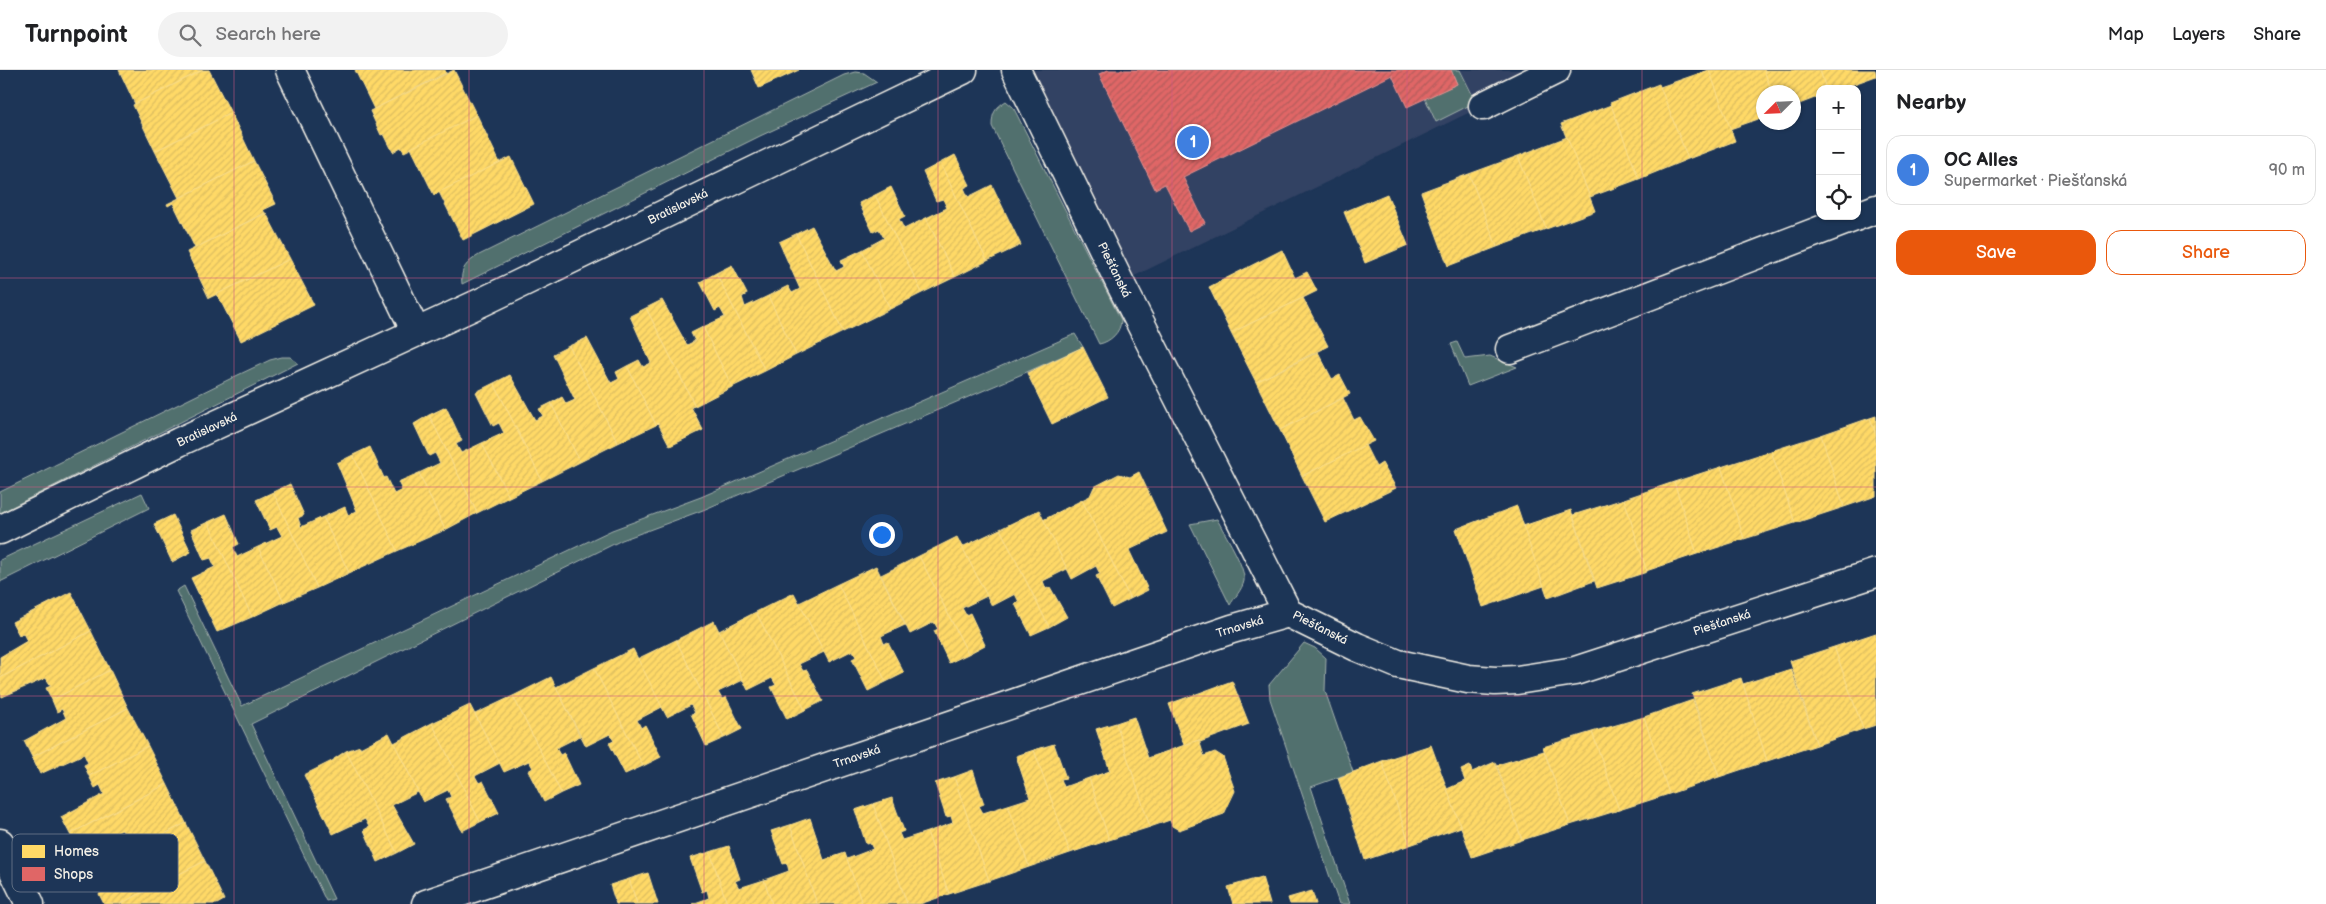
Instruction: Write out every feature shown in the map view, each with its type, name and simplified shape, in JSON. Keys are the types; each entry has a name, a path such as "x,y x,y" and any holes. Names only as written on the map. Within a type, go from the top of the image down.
{"street":[{"path":"290,70 416,332"},
{"name":"Piešťanská","path":"1016,70 1120,283 1288,613 1357,647 1398,664 1468,679 1517,680 1575,671 1876,573"},
{"path":"1483,106 1556,70"},
{"name":"Bratislavská","path":"0,530 179,442 416,332 946,74"},
{"path":"1510,349 1876,209"},
{"name":"Trnavská","path":"426,904 1232,629 1288,613"},
{"path":"0,843 12,867"},
{"path":"24,892 30,904"}],"shaded area":[{"path":"1016,70 1556,70 1120,283"}],"green space":[{"path":"1451,70 1460,70 1476,102 1436,122 1425,98 1457,84"},
{"path":"855,72 864,73 877,82 760,136 462,284 463,270 479,255 844,75"},
{"path":"1006,101 1013,107 1121,320 1117,332 1111,339 1103,343 1099,344 992,126 995,111"},
{"path":"1075,334 1083,347 703,510 622,540 251,724 334,899 326,901 176,591 184,586 242,706 612,530 701,497"},
{"path":"1457,342 1465,359 1490,356 1517,367 1468,386 1451,344"},
{"path":"290,357 298,363 0,513 0,492 238,375 270,360"},
{"path":"142,493 149,508 0,582 0,560"},
{"path":"1217,519 1242,567 1244,575 1242,588 1230,605 1190,524"},
{"path":"1304,643 1315,648 1326,658 1325,691 1353,772 1311,787 1350,904 1339,904 1270,699 1269,685"}],"building: Homes":[{"path":"119,70 203,70 135,104"},
{"path":"203,70 209,70 231,113 155,151 133,105"},
{"path":"355,70 445,70 446,73 374,109"},
{"path":"454,70 477,116 404,152 401,147 393,152 384,134 381,135 370,111"},
{"path":"751,70 799,70 759,88"},
{"path":"1709,70 1764,70 1769,85 1756,85 1756,120 1730,129"},
{"path":"1709,70 1735,141 1688,159 1660,87"},
{"path":"1764,70 1820,70 1825,85 1816,85 1816,98 1801,103 1801,85 1769,85"},
{"path":"1820,70 1875,70 1876,76 1851,85 1825,85"},
{"path":"1659,84 1688,159 1639,179 1610,103"},
{"path":"1611,105 1639,179 1590,197 1561,124"},
{"path":"231,113 254,161 179,198 155,151"},
{"path":"477,115 500,163 434,195 411,148"},
{"path":"1567,137 1595,211 1546,229 1518,156"},
{"path":"955,155 970,185 964,188 968,197 992,185 1021,245 987,261 940,163"},
{"path":"1518,156 1546,229 1497,247 1469,174"},
{"path":"511,157 534,204 463,240 439,192"},
{"path":"254,161 276,204 263,210 265,213 195,248 173,203 168,206 167,204"},
{"path":"940,163 987,261 955,277 926,218 947,208 943,199 936,201 923,172"},
{"path":"1469,174 1497,247 1448,266 1421,192"},
{"path":"891,187 905,216 899,219 904,229 926,218 955,277 922,293 875,195"},
{"path":"1387,194 1408,245 1365,263 1344,212"},
{"path":"875,195 922,293 890,309 862,250 884,238 879,229 873,232 859,203"},
{"path":"266,213 290,259 209,298 187,252"},
{"path":"812,226 836,271 844,267 841,260 862,250 890,309 843,332 796,234"},
{"path":"796,234 843,332 796,355 768,296 788,286 792,293 800,289 779,242"},
{"path":"1282,250 1295,278 1307,272 1317,291 1231,333 1209,287"},
{"path":"290,259 314,305 241,341 217,294"},
{"path":"732,265 747,294 742,297 745,307 768,296 796,355 765,371 716,273"},
{"path":"716,273 765,371 732,387 703,327 725,317 720,308 715,311 700,282"},
{"path":"1303,298 1328,346 1256,382 1231,333"},
{"path":"662,300 687,345 695,341 691,333 703,327 732,387 695,406 646,308"},
{"path":"646,308 695,406 691,407 703,430 670,446 658,423 656,425 627,366 639,360 643,367 651,363 630,316"},
{"path":"587,338 611,383 619,379 616,372 627,366 656,425 618,443 569,346"},
{"path":"569,346 618,443 580,462 551,403 562,397 566,404 575,400 553,354"},
{"path":"1083,347 1108,397 1052,424 1027,373"},
{"path":"1318,352 1332,379 1340,375 1350,394 1280,430 1256,382"},
{"path":"510,375 535,420 543,416 539,409 551,403 580,462 542,481 494,383"},
{"path":"494,383 542,481 509,497 482,443 504,433 499,423 493,426 476,392"},
{"path":"1343,398 1354,420 1360,417 1374,441 1302,476 1280,430"},
{"path":"446,407 462,441 456,444 461,453 482,443 509,497 477,513 429,415"},
{"path":"429,415 477,513 445,530 419,473 440,463 435,453 429,456 414,424"},
{"path":"1876,416 1876,435 1870,418"},
{"path":"1870,418 1876,435 1876,496 1844,507 1821,435"},
{"path":"1821,435 1844,507 1795,523 1771,451"},
{"path":"1365,445 1376,467 1382,463 1396,488 1325,522 1302,476"},
{"path":"370,447 384,478 386,477 394,494 402,490 398,482 419,473 445,530 397,551 353,455"},
{"path":"1771,451 1795,523 1744,539 1721,467"},
{"path":"353,455 397,551 349,573 323,517 345,507 348,515 357,511 337,463"},
{"path":"1721,467 1744,539 1697,554 1674,482"},
{"path":"1139,472 1167,532 1129,550 1148,590 1130,599 1082,500 1090,496 1094,487 1119,474 1130,477"},
{"path":"1674,482 1697,554 1646,571 1624,499"},
{"path":"290,484 304,515 298,518 301,527 323,517 349,573 317,588 273,492"},
{"path":"273,492 317,588 284,602 258,547 282,536 277,527 270,530 256,500"},
{"path":"1624,499 1647,572 1597,588 1573,515"},
{"path":"1082,500 1130,599 1112,608 1096,576 1100,574 1096,566 1072,579 1043,520"},
{"path":"1517,506 1544,586 1483,607 1456,529"},
{"path":"1039,510 1067,569 1043,581 1046,589 1050,587 1067,617 1049,627 1000,529"},
{"path":"1571,510 1594,581 1548,598 1523,526"},
{"path":"226,514 239,544 233,547 237,557 258,547 284,602 252,617 208,522"},
{"path":"173,515 191,552 172,562 154,524"},
{"path":"208,522 252,617 217,632 191,578 215,567 211,558 204,560 191,530"},
{"path":"1000,529 1049,627 1031,635 1015,604 1019,602 1015,594 992,606 962,547"},
{"path":"957,537 987,596 962,608 966,615 970,613 985,645 968,654 919,556"},
{"path":"919,556 968,654 949,663 934,631 938,629 934,622 910,634 881,575"},
{"path":"876,566 905,625 881,636 884,644 888,642 904,673 886,682 838,584"},
{"path":"838,584 886,682 868,691 852,659 856,657 853,650 829,662 799,603"},
{"path":"71,592 91,631 0,678 0,657 27,641 23,633 19,635 12,622"},
{"path":"794,593 824,652 799,664 803,671 807,670 823,701 805,710 756,612"},
{"path":"756,612 805,710 787,719 771,687 776,685 772,678 748,690 719,631"},
{"path":"714,621 743,680 718,692 722,699 726,697 742,729 724,738 676,640"},
{"path":"91,631 110,670 52,700 46,688 51,686 46,678 2,697 0,678"},
{"path":"1876,633 1876,725 1863,729 1834,647"},
{"path":"676,640 724,738 706,746 691,714 695,713 691,705 667,717 637,659"},
{"path":"1834,647 1863,729 1817,745 1790,661"},
{"path":"633,649 662,707 637,720 641,728 645,725 661,757 643,766 594,668"},
{"path":"594,668 643,766 625,774 609,743 614,741 610,734 586,746 556,687"},
{"path":"1791,669 1817,745 1767,761 1743,684"},
{"path":"110,670 128,708 32,757 24,741 66,718 62,709 57,712 52,700"},
{"path":"551,677 580,736 556,748 560,755 564,753 579,785 561,793 513,696"},
{"path":"1741,678 1767,761 1719,777 1692,694"},
{"path":"1232,681 1249,724 1200,742 1199,740 1184,745 1169,704"},
{"path":"513,696 561,793 544,802 528,771 533,768 529,761 504,772 475,714"},
{"path":"1693,700 1719,777 1669,794 1644,717"},
{"path":"470,705 500,763 475,776 479,783 483,781 499,813 480,822 432,723"},
{"path":"128,708 148,746 89,776 84,765 88,763 84,754 40,774 32,757"},
{"path":"1134,717 1148,758 1199,740 1204,756 1215,752 1223,757 1235,791 1224,814 1179,830 1172,826 1170,820 1150,827 1116,723"},
{"path":"1644,717 1669,794 1619,810 1592,732"},
{"path":"432,723 480,822 462,831 446,799 451,797 448,790 423,802 394,743"},
{"path":"1116,723 1150,827 1109,840 1089,778 1110,771 1096,729"},
{"path":"1592,732 1619,810 1570,825 1543,747"},
{"path":"389,733 418,792 392,805 414,844 397,853 346,751 360,746 360,748"},
{"path":"1054,744 1066,778 1061,779 1064,787 1089,778 1109,840 1070,853 1034,750"},
{"path":"1431,745 1461,827 1410,845 1382,761"},
{"path":"148,746 167,784 70,834 61,817 104,794 100,785 95,788 89,776"},
{"path":"1034,750 1070,853 1029,867 1008,805 1030,798 1016,756"},
{"path":"346,751 397,853 378,862 364,830 369,827 365,819 333,834 304,775 334,760"},
{"path":"1544,751 1570,825 1522,840 1497,765"},
{"path":"1382,761 1410,845 1365,860 1338,778"},
{"path":"1495,762 1522,840 1472,857 1447,789 1465,781 1461,770 1470,766 1472,772"},
{"path":"973,770 984,804 979,806 983,813 1008,805 1029,867 989,881 954,777"},
{"path":"954,777 989,881 949,894 927,832 953,823 951,816 946,817 935,783"},
{"path":"167,784 186,823 165,834 124,834 122,830 113,834 70,834"},
{"path":"892,798 904,831 899,833 902,840 927,832 949,894 920,904 907,904 873,804"},
{"path":"873,804 907,904 862,904 847,859 873,849 870,843 866,844 855,810"},
{"path":"810,818 824,860 845,853 862,904 817,904 790,825"},
{"path":"186,823 205,861 178,875 178,834 165,834"},
{"path":"790,825 817,904 772,904 764,880 789,871 787,863 783,864 771,831"},
{"path":"729,846 740,879 735,881 739,888 764,880 772,904 727,904 710,852"},
{"path":"710,852 727,904 692,904 709,898 707,890 702,892 690,858"},
{"path":"205,861 224,900 217,904 120,904 144,892 178,892 178,875"},
{"path":"648,873 658,904 637,904 629,879"},
{"path":"1262,877 1270,904 1233,904 1228,887"},
{"path":"629,879 637,904 616,904 610,885"},
{"path":"1312,891 1316,904 1290,904 1288,898"},
{"path":"103,892 144,892 120,904 104,904 99,894"}],"building: Shops":[{"path":"1108,70 1451,70 1457,84 1407,107 1392,75 1183,177 1205,223 1189,231 1165,184 1155,189 1099,74"}],"place":[{"name":"OC Alles","path":"1193,142"}]}
